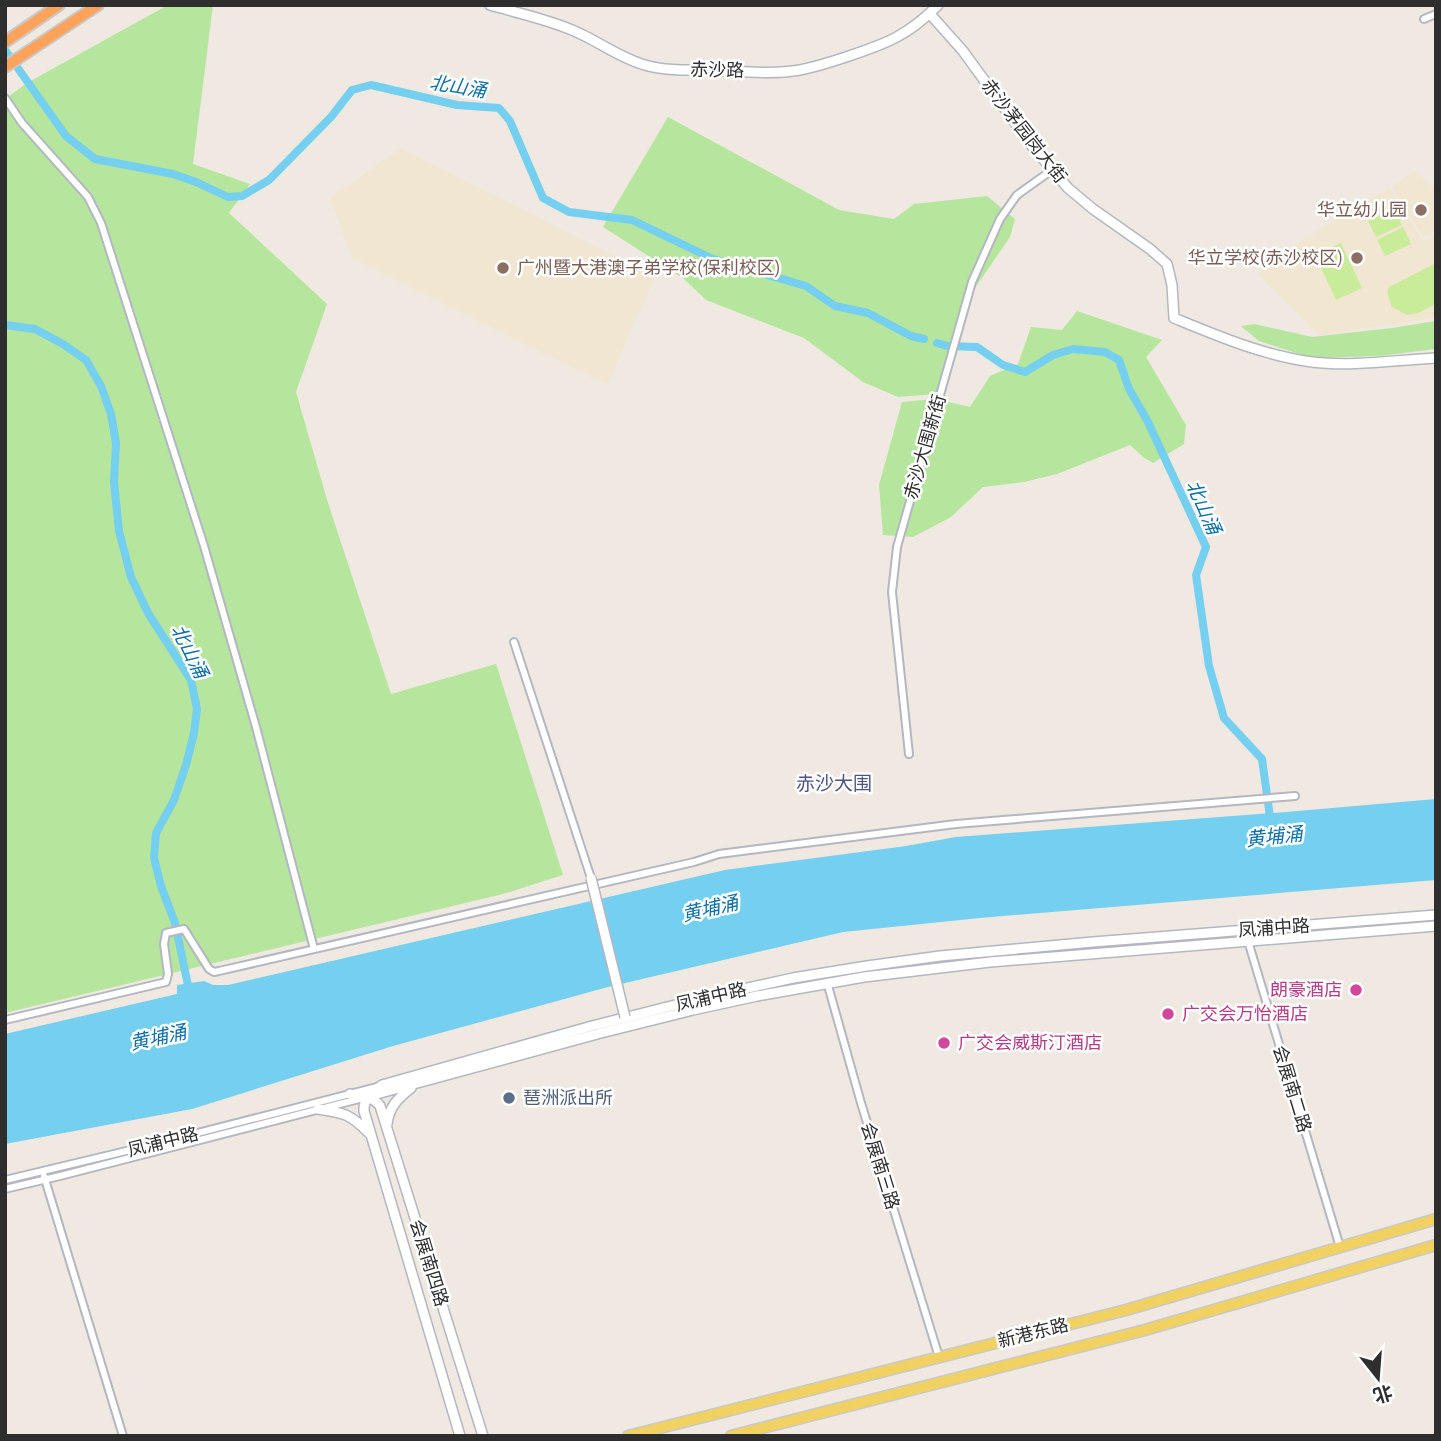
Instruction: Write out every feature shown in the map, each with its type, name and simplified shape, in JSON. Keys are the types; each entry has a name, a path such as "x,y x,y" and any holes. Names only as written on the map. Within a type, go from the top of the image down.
{"highway":[{"path":"8,40 59,5"},
{"path":"5,67 98,5"}],"main road":[{"name":"新港东路","path":"628,1436 1126,1310 1436,1219"},
{"name":"新港东路","path":"731,1436 1145,1330 1436,1245"}],"street":[{"name":"赤沙路","path":"490,5 565,27 648,66 713,71 781,71 815,66 892,40 909,31 938,5"},
{"name":"赤沙茅园岗大街","path":"930,14 963,51 1052,170 1079,198 1165,261 1171,274 1174,318 1267,352 1311,362 1347,363 1436,358"},
{"path":"1424,19 1436,14"},
{"path":"5,98 22,123 88,197 101,223 204,546 256,727 314,949"},
{"name":"赤沙大围新街","path":"909,754 892,592 897,547 972,282 1000,219 1017,195 1052,170"},
{"path":"514,642 591,878 625,1017"},
{"path":"5,1020 166,982 166,933 184,929 203,961 214,972 694,862 719,854 956,824 1295,796"},
{"path":"1434,916 1435,928"},
{"name":"凤浦中路","path":"5,1180 350,1094 625,1017 824,973 983,952 1434,916"},
{"name":"凤浦中路","path":"5,1189 646,1022 749,998 864,977 953,966 1435,928"},
{"name":"会展南二路","path":"1246,930 1340,1247"},
{"name":"会展南三路","path":"824,973 939,1357"},
{"path":"387,1130 388,1119 396,1101 417,1083"},
{"path":"350,1094 368,1096 382,1085"},
{"name":"会展南四路","path":"460,1436 370,1135 363,1106 368,1096 380,1106 480,1434"},
{"path":"318,1109 351,1117 370,1135"},
{"path":"43,1171 123,1436"}],"shaded area":[{"name":"广州暨大港澳子弟学校(保利校区)","path":"401,148 655,277 607,385 352,258 330,198"},
{"name":"华立幼儿园","path":"1415,171 1436,190 1436,231 1423,237 1392,187"},
{"name":"华立学校(赤沙校区)","path":"1390,188 1423,241 1436,236 1436,318 1319,335 1257,274 1299,242"}],"green space":[{"path":"168,5 213,5 193,164 250,184 229,213 327,304 296,392 328,503 391,694 496,664 563,875 503,894 5,1013 5,99 27,83"},
{"path":"668,117 839,210 894,219 914,204 987,196 1015,219 1010,237 962,307 936,394 898,397 863,382 804,338 706,300 683,278 603,227"},
{"path":"1394,208 1402,225 1376,237 1368,221"},
{"path":"1403,227 1411,244 1385,256 1377,240"},
{"path":"1341,243 1362,288 1336,300 1315,255"},
{"path":"1436,263 1436,304 1407,315 1392,307 1387,292 1389,287"},
{"path":"1077,311 1162,340 1146,357 1186,425 1184,444 1153,463 1130,445 1057,474 1024,482 983,487 951,517 913,537 883,535 879,485 902,402 935,399 970,407 990,376 1018,364 1031,327 1062,330"},
{"path":"1436,321 1436,349 1379,356 1312,358 1259,341 1241,326 1254,324 1312,337"}],"water":[{"name":"黄埔涌","path":"1436,799 1436,880 843,932 608,987 393,1046 192,1109 5,1144 5,1034 177,994 177,985 204,981 213,985 228,985 725,870 956,837"}],"waterway":[{"name":"北山涌","path":"5,50 66,136 95,159 173,174 228,197 242,196 269,180 331,117 352,90 371,85 457,105 499,108 510,121 543,198 569,212 632,220 713,259 806,286 835,306 868,313 911,336 924,339"},
{"name":"北山涌","path":"5,325 35,329 63,344 86,360 101,386 111,414 116,443 114,482 119,531 131,577 148,613 191,680 197,709 194,733 174,800 156,833 154,858 175,923 189,990"},
{"name":"北山涌","path":"937,343 977,347 1003,365 1025,372 1053,355 1073,349 1105,352 1119,360 1129,389 1147,420 1206,547 1196,575 1209,666 1224,718 1262,759 1271,824"}],"place":[{"name":"华立幼儿园","path":"1421,210"},
{"name":"华立学校(赤沙校区)","path":"1357,258"},
{"name":"广州暨大港澳子弟学校(保利校区)","path":"503,268"},
{"name":"朗豪酒店","path":"1356,990"},
{"name":"广交会万怡酒店","path":"1168,1014"},
{"name":"广交会威斯汀酒店","path":"944,1043"},
{"name":"琶洲派出所","path":"509,1098"}],"district":[{"name":"赤沙大围","path":"834,783"}]}
